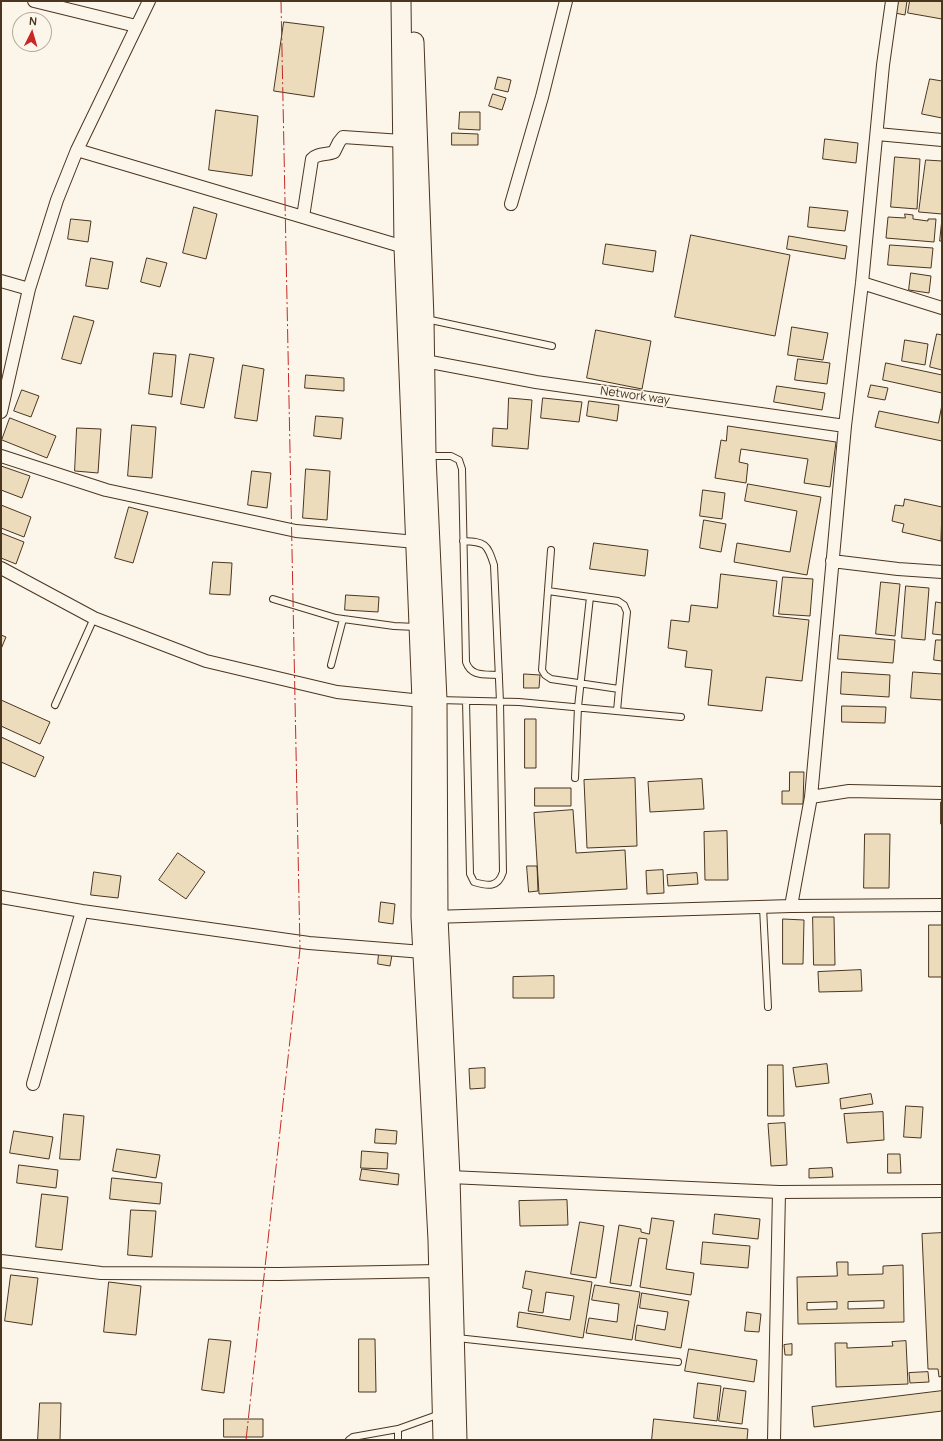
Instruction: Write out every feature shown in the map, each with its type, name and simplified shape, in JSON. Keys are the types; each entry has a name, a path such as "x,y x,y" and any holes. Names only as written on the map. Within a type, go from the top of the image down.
{"highway":[{"path":"401,1 404,247 416,542 420,627 430,700"},
{"path":"412,1 425,361 430,700 430,917 450,1177 457,1440"},
{"path":"430,917 423,952 438,1271 442,1440"}],"street":[{"path":"34,1 136,26"},
{"path":"1,412 29,289 57,200 78,150 149,1"},
{"path":"511,204 542,97 566,1"},
{"path":"791,906 811,796 845,426 862,283 883,65 892,1"},
{"path":"877,134 942,140"},
{"path":"303,217 312,159 314,157 318,155 328,155 334,152 338,142 343,137 402,140"},
{"path":"78,150 404,247"},
{"path":"1,281 29,289"},
{"path":"862,283 942,308"},
{"name":"Network way","path":"425,361 536,382 845,426"},
{"path":"1,456 106,490 296,530 416,542"},
{"path":"832,560 898,569 942,572"},
{"path":"1,568 94,618 206,662 337,692 430,700"},
{"path":"811,796 849,792 942,793"},
{"path":"1,897 309,943 423,952"},
{"path":"430,917 791,906 942,905"},
{"path":"34,1084 82,910"},
{"path":"450,1177 779,1192 942,1192"},
{"path":"774,1440 779,1192"},
{"path":"1,1261 101,1273 279,1274 438,1271"}],"lane":[{"path":"424,319 552,346"},
{"path":"426,456 451,456 459,460 462,469 466,662 468,669 473,672 499,675"},
{"path":"463,541 484,544 490,552 494,564 500,702 503,872 501,880 494,884 483,885 474,882 470,874 466,701"},
{"path":"551,550 542,670 545,675 551,679 619,689"},
{"path":"548,591 618,601 624,605 628,612 617,711"},
{"path":"575,778 578,707 590,597"},
{"path":"273,599 343,618 394,626 420,627"},
{"path":"55,705 94,618"},
{"path":"331,665 343,618"},
{"path":"430,700 500,702 578,707 681,717"},
{"path":"763,907 768,1007"},
{"path":"454,1338 678,1362"},
{"path":"349,1440 398,1429 441,1414"},
{"path":"398,1429 398,1440"}],"building":[{"path":"898,1 907,1 905,15 895,13"},
{"path":"910,1 942,1 942,19 908,13"},
{"path":"284,22 324,27 314,97 274,91"},
{"path":"498,77 511,80 508,92 495,89"},
{"path":"930,79 942,81 942,118 922,114"},
{"path":"493,94 506,98 502,110 489,106"},
{"path":"216,110 258,116 252,176 209,170"},
{"path":"460,112 480,112 480,130 459,129"},
{"path":"452,133 478,134 478,145 452,145"},
{"path":"825,139 858,143 856,163 823,159"},
{"path":"895,157 920,159 917,209 891,207"},
{"path":"926,160 942,161 942,214 919,212"},
{"path":"194,207 217,214 206,259 183,253"},
{"path":"810,207 848,211 845,231 808,227"},
{"path":"905,214 913,215 913,219 928,221 928,219 936,219 934,242 886,238 888,217 905,218"},
{"path":"71,219 91,221 88,242 68,239"},
{"path":"942,219 942,241 940,241"},
{"path":"691,235 790,255 775,336 675,317"},
{"path":"789,236 847,246 845,259 787,249"},
{"path":"606,244 656,251 653,272 603,264"},
{"path":"890,245 933,248 931,268 888,265"},
{"path":"91,258 113,262 108,289 86,286"},
{"path":"147,258 167,263 160,287 141,282"},
{"path":"911,273 931,276 929,293 909,290"},
{"path":"74,316 94,321 81,364 62,359"},
{"path":"792,327 828,333 823,360 788,355"},
{"path":"596,330 651,341 642,389 587,378"},
{"path":"937,334 942,335 942,370 930,367"},
{"path":"905,340 928,344 925,365 902,361"},
{"path":"154,353 176,355 172,397 149,394"},
{"path":"190,354 214,358 204,408 181,404"},
{"path":"798,359 830,363 827,384 795,380"},
{"path":"886,363 942,375 942,393 883,380"},
{"path":"243,365 264,369 257,421 235,418"},
{"path":"306,375 344,378 344,391 305,388"},
{"path":"871,385 888,388 885,400 868,397"},
{"path":"777,386 825,393 822,410 774,402"},
{"path":"22,390 39,396 31,417 14,411"},
{"path":"509,398 532,400 528,449 492,446 493,428 507,429"},
{"path":"543,398 582,402 579,422 541,418"},
{"path":"589,401 619,405 617,421 587,416"},
{"path":"942,405 942,441 875,427 879,411 938,423"},
{"path":"316,416 343,418 341,439 314,436"},
{"path":"10,418 56,436 47,458 2,440"},
{"path":"132,425 156,427 152,478 128,476"},
{"path":"728,426 836,442 830,487 804,483 808,459 741,449 739,462 748,464 746,483 715,478 721,440 726,441"},
{"path":"77,428 101,429 98,473 75,471"},
{"path":"1,466 30,476 22,498 1,490"},
{"path":"306,469 330,471 327,520 303,518"},
{"path":"252,471 271,473 267,508 248,505"},
{"path":"748,484 821,497 807,575 734,562 737,543 790,552 797,511 745,501"},
{"path":"703,490 725,493 722,519 700,516"},
{"path":"905,499 942,507 941,541 902,532 904,524 892,521 895,505 903,506"},
{"path":"1,505 31,517 24,537 1,528"},
{"path":"129,507 148,512 133,563 115,558"},
{"path":"704,520 726,524 721,552 700,548"},
{"path":"1,533 24,542 16,564 1,558"},
{"path":"594,543 648,550 645,576 590,569"},
{"path":"213,562 232,563 230,595 210,594"},
{"path":"721,574 777,581 773,616 809,620 802,681 766,677 762,711 708,705 712,670 685,667 687,651 668,648 671,620 689,622 691,605 717,608"},
{"path":"783,577 813,579 810,616 779,614"},
{"path":"881,582 900,584 895,636 876,634"},
{"path":"906,586 929,588 925,640 902,638"},
{"path":"346,595 379,597 378,612 345,610"},
{"path":"936,602 942,603 942,635 933,634"},
{"path":"1,635 6,637 1,649"},
{"path":"840,635 895,640 893,663 838,659"},
{"path":"936,640 942,640 942,661 934,660"},
{"path":"842,672 890,675 889,697 841,694"},
{"path":"913,672 942,674 942,700 911,698"},
{"path":"524,674 540,675 539,688 524,688"},
{"path":"1,700 50,722 40,744 1,726"},
{"path":"842,706 886,707 885,723 842,722"},
{"path":"525,719 536,719 536,768 525,768"},
{"path":"1,737 44,757 35,777 1,762"},
{"path":"790,772 804,772 803,804 782,804 782,791 789,791"},
{"path":"635,778 637,846 587,848 584,780"},
{"path":"702,779 704,809 650,812 648,782"},
{"path":"535,788 571,788 571,806 535,806"},
{"path":"942,802 942,824 941,824"},
{"path":"573,810 576,853 625,850 627,889 539,894 534,813"},
{"path":"727,831 728,880 705,880 704,832"},
{"path":"865,834 890,834 889,888 864,888"},
{"path":"178,853 205,872 186,899 159,880"},
{"path":"527,866 537,866 538,891 529,892"},
{"path":"663,870 664,893 647,894 646,871"},
{"path":"94,872 121,876 118,898 91,895"},
{"path":"697,873 698,884 668,886 667,875"},
{"path":"381,902 395,904 393,924 379,922"},
{"path":"813,917 834,917 835,965 814,965"},
{"path":"783,919 804,920 803,964 783,964"},
{"path":"929,925 942,925 942,977 929,977"},
{"path":"379,953 392,955 390,966 378,964"},
{"path":"861,970 862,991 819,992 818,972"},
{"path":"554,976 554,998 513,998 513,977"},
{"path":"827,1064 829,1083 796,1087 793,1068"},
{"path":"768,1065 783,1065 784,1116 768,1116"},
{"path":"485,1068 485,1088 470,1089 469,1069"},
{"path":"871,1094 873,1104 841,1109 840,1099"},
{"path":"906,1106 923,1107 921,1138 904,1137"},
{"path":"883,1112 884,1140 847,1143 844,1114"},
{"path":"64,1114 84,1116 80,1160 60,1159"},
{"path":"785,1123 787,1165 771,1166 768,1124"},
{"path":"376,1129 397,1131 396,1144 375,1143"},
{"path":"14,1131 53,1137 49,1159 10,1153"},
{"path":"117,1149 160,1155 156,1178 113,1171"},
{"path":"362,1151 388,1153 387,1169 361,1168"},
{"path":"888,1154 900,1154 901,1173 888,1173"},
{"path":"19,1165 58,1170 56,1188 17,1183"},
{"path":"832,1168 833,1177 809,1178 809,1169"},
{"path":"362,1169 399,1174 398,1185 360,1180"},
{"path":"112,1178 162,1183 160,1204 110,1199"},
{"path":"42,1194 68,1197 62,1250 36,1247"},
{"path":"567,1200 568,1225 520,1226 519,1201"},
{"path":"131,1210 156,1211 152,1257 128,1255"},
{"path":"715,1214 760,1219 758,1239 713,1234"},
{"path":"652,1218 674,1221 666,1269 694,1273 691,1295 640,1287 647,1239 639,1238 631,1286 610,1283 619,1225 641,1229 641,1232 649,1234"},
{"path":"580,1222 604,1226 596,1278 571,1274"},
{"path":"942,1233 942,1376 939,1377 938,1369 928,1369 922,1234"},
{"path":"703,1242 750,1246 748,1268 701,1264"},
{"path":"837,1262 848,1262 848,1275 883,1274 883,1266 903,1265 904,1322 798,1324 797,1277 837,1276","holes":["884,1301 884,1308 848,1309 848,1302","837,1302 837,1309 807,1310 807,1303"]},
{"path":"526,1271 592,1282 583,1338 517,1327 519,1312 570,1320 574,1296 546,1292 543,1313 528,1311 532,1290 523,1288"},
{"path":"11,1275 38,1278 32,1325 5,1321"},
{"path":"109,1282 141,1286 136,1335 104,1332"},
{"path":"595,1285 640,1292 632,1340 586,1333 589,1318 617,1322 619,1304 592,1300"},
{"path":"642,1293 689,1301 681,1348 635,1340 637,1325 665,1330 668,1312 640,1308"},
{"path":"747,1312 761,1314 759,1332 745,1331"},
{"path":"209,1339 231,1341 224,1393 202,1390"},
{"path":"359,1339 375,1339 376,1392 359,1392"},
{"path":"906,1341 908,1384 836,1387 835,1343 847,1343 847,1348 893,1346 892,1342"},
{"path":"792,1344 792,1355 785,1355 784,1345"},
{"path":"689,1349 757,1360 754,1382 685,1371"},
{"path":"928,1372 929,1382 910,1383 909,1373"},
{"path":"698,1383 721,1386 717,1421 694,1418"},
{"path":"724,1388 746,1391 742,1424 719,1421"},
{"path":"942,1391 942,1411 814,1427 812,1407"},
{"path":"40,1403 61,1403 60,1440 38,1440"},
{"path":"224,1419 263,1419 263,1437 224,1437"},
{"path":"654,1419 748,1429 747,1440 652,1440"}],"power":[{"path":"246,1440 300,949 281,1"}]}
